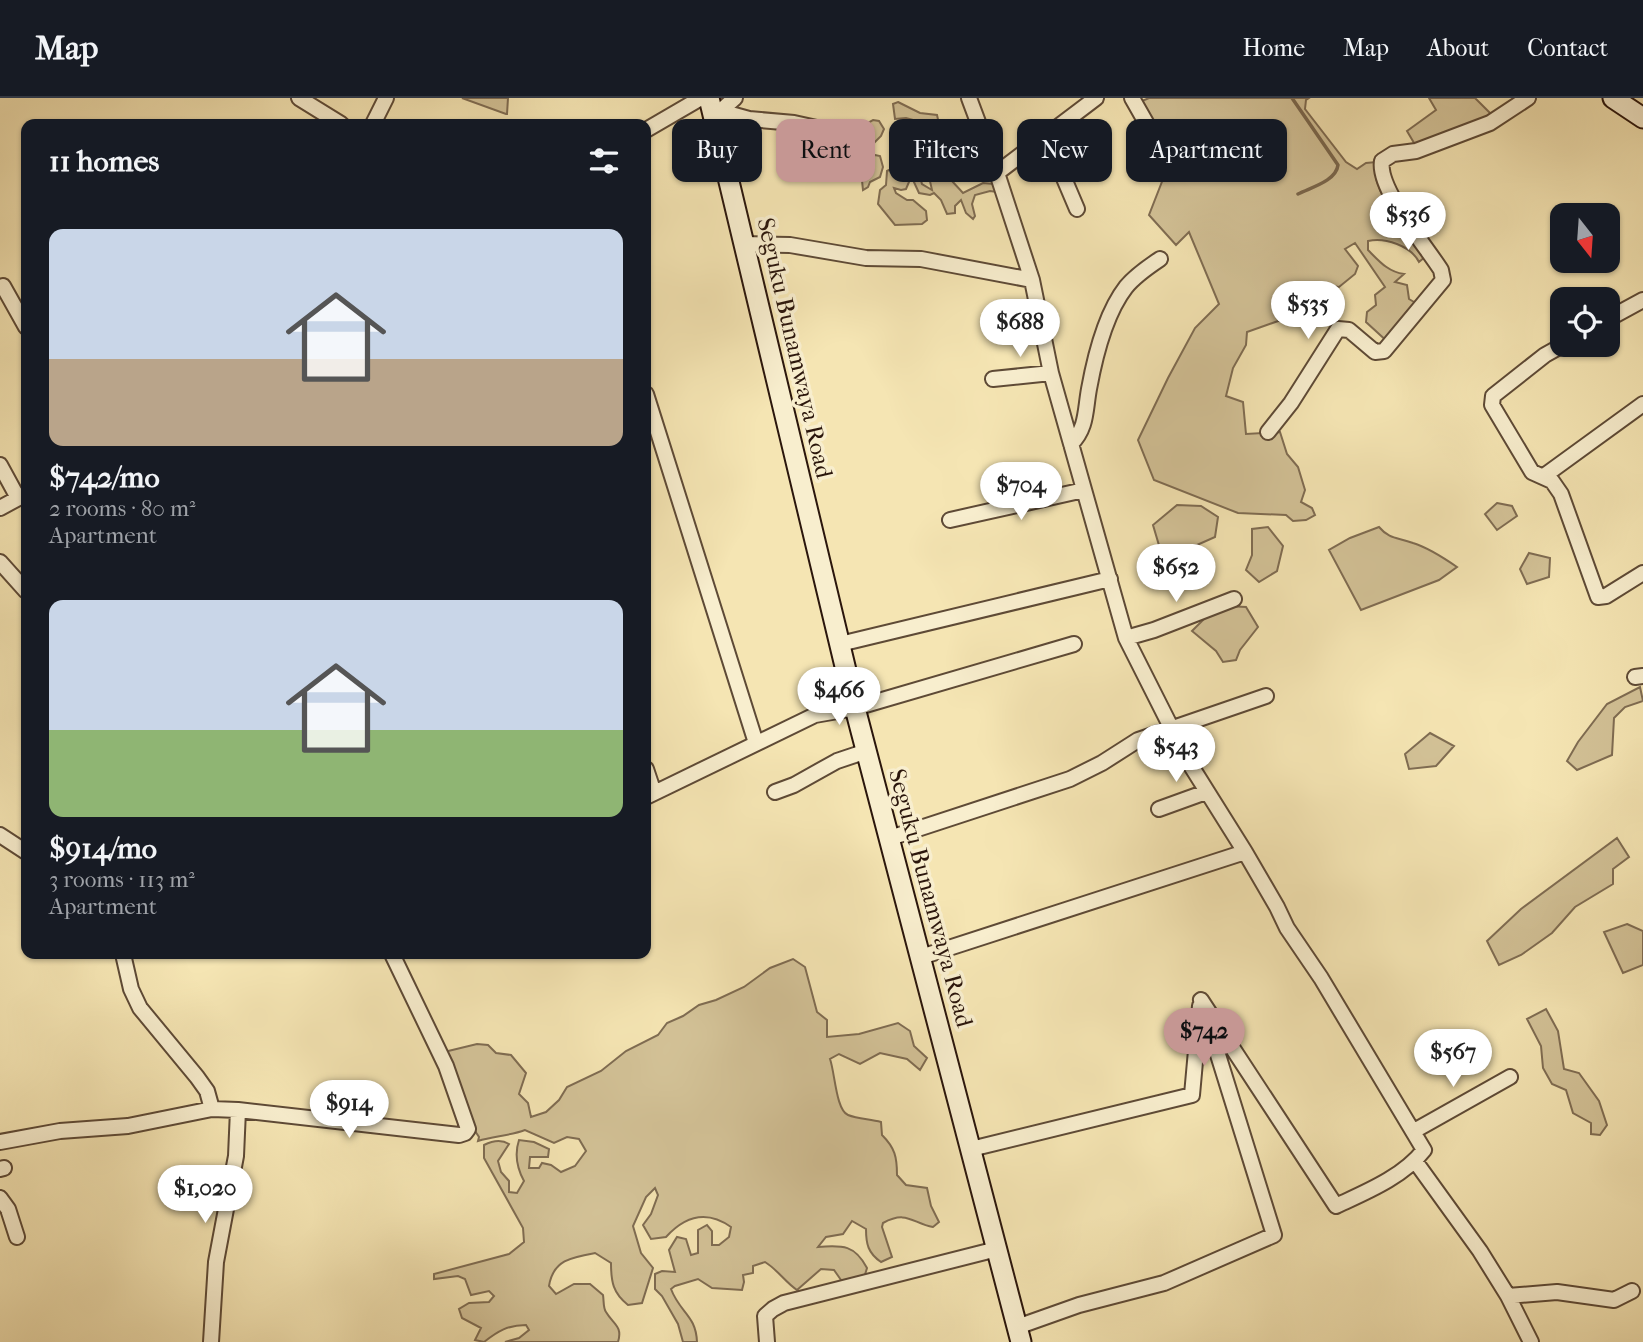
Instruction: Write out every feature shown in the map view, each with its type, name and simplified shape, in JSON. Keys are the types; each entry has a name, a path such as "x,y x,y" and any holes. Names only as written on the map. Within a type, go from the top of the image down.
{"main road":[{"path":"1613,98 1643,118"},
{"name":"Seguku Bunamwaya Road","path":"714,109 855,708 1019,1334"}],"street":[{"path":"299,98 333,119"},
{"path":"376,119 386,98"},
{"path":"651,127 701,98"},
{"path":"714,109 735,98"},
{"path":"969,98 977,119"},
{"path":"1068,119 1096,98"},
{"path":"1132,98 1144,119"},
{"path":"1268,432 1291,403 1338,329 1349,330 1375,352 1388,350 1443,280 1441,270 1384,182 1382,161 1393,154 1416,151 1490,124 1528,98"},
{"path":"714,109 749,119 776,121"},
{"path":"1003,168 1017,158"},
{"path":"1000,182 1032,280 1051,373 1125,638 1206,792 1245,852 1287,928 1321,978 1424,1150 1415,1161 1369,1191 1336,1206 1201,1000"},
{"path":"1066,182 1077,209"},
{"path":"745,244 790,246 866,258 921,259 1032,280"},
{"path":"1071,444 1080,435 1086,419 1098,350 1121,295 1128,284 1160,259"},
{"path":"3,286 21,318"},
{"path":"1620,312 1643,300"},
{"path":"1550,354 1521,373 1493,396 1491,401 1532,472 1552,481 1560,494 1598,597 1606,596 1643,573"},
{"path":"993,379 1051,373"},
{"path":"1544,476 1643,404"},
{"path":"651,410 756,743"},
{"path":"0,466 21,495"},
{"path":"950,520 1084,490"},
{"path":"0,508 21,497"},
{"path":"0,562 21,585"},
{"path":"840,644 1110,579"},
{"path":"1125,638 1154,631 1234,599"},
{"path":"651,795 815,715 855,708 1074,644"},
{"path":"890,838 1070,779 1120,753 1138,740 1266,696"},
{"path":"775,792 794,785 837,761 867,751"},
{"path":"1158,809 1206,792"},
{"path":"0,835 21,849"},
{"path":"920,957 1245,852"},
{"path":"125,959 131,989 140,1008 197,1077 206,1091 212,1109"},
{"path":"0,1142 60,1131 128,1126 212,1109 459,1135 467,1131 446,1066 394,959"},
{"path":"971,1149 1192,1095 1201,1000"},
{"path":"1019,1334 1079,1305 1164,1283 1275,1235 1201,1000"},
{"path":"1414,1131 1510,1077"},
{"path":"211,1342 216,1262 236,1156 238,1110"},
{"path":"1415,1161 1457,1217 1508,1296 1525,1338"},
{"path":"0,1198 8,1209 17,1237"},
{"path":"767,1342 765,1316 784,1303 997,1249"},
{"path":"1508,1296 1557,1292 1614,1300 1632,1291"}],"shaded area":[{"path":"462,98 508,98 507,114 506,114"},
{"path":"1149,98 1309,98 1306,100 1305,109 1346,162 1357,169 1366,163 1376,162 1376,179 1381,192 1426,256 1419,262 1410,251 1397,244 1382,240 1368,241 1368,250 1380,262 1393,271 1404,274 1395,282 1407,285 1409,299 1419,305 1390,344 1366,322 1367,312 1376,305 1375,295 1385,287 1355,243 1345,249 1358,266 1355,274 1339,287 1325,285 1281,320 1247,332 1246,345 1233,368 1226,396 1243,402 1246,434 1280,432 1287,454 1298,467 1305,490 1301,502 1312,508 1315,515 1306,520 1293,521 1286,515 1238,513 1154,480 1138,440 1195,328 1219,304 1189,232 1176,245 1149,215 1162,182 1287,182 1287,119 1152,119 1142,101"},
{"path":"1429,98 1475,98 1494,117 1417,148 1407,131 1436,110"},
{"path":"898,102 920,113 937,115 938,119 895,119 893,104"},
{"path":"875,120 879,121 884,129 875,142"},
{"path":"875,155 880,156 883,167 880,177 875,180"},
{"path":"889,170 889,182 909,182 906,189 894,188 896,193 907,200 913,200 926,211 927,220 922,224 895,225 878,204 880,190 886,185"},
{"path":"862,182 870,182 868,187 863,190"},
{"path":"914,182 921,182 932,190 930,182 953,182 963,193 983,183 994,184 997,192 975,195 972,204 975,216 973,219 966,213 961,200 955,206 955,213 947,214 941,200 934,193 919,193"},
{"path":"1497,503 1512,506 1517,516 1497,530 1485,514"},
{"path":"1177,505 1201,506 1218,517 1215,537 1197,545 1161,552 1153,525"},
{"path":"1268,527 1283,546 1277,571 1259,582 1246,570 1252,555 1252,529"},
{"path":"1379,527 1391,536 1425,548 1457,567 1439,580 1361,610 1329,550 1350,538"},
{"path":"1529,553 1550,558 1549,577 1527,584 1520,569"},
{"path":"1226,606 1246,607 1258,627 1240,650 1236,660 1223,662 1216,651 1192,631 1206,617"},
{"path":"1640,687 1643,701 1625,707 1614,718 1612,755 1577,770 1567,761 1578,742 1607,704"},
{"path":"1430,733 1454,746 1436,766 1409,769 1405,754"},
{"path":"1617,838 1629,857 1613,869 1613,884 1575,907 1552,933 1521,955 1499,965 1487,941 1521,909"},
{"path":"1627,924 1643,931 1643,965 1623,973 1604,932"},
{"path":"793,959 805,967 817,1012 827,1020 827,1037 859,1034 898,1023 910,1031 914,1046 927,1058 920,1070 907,1059 880,1053 860,1064 839,1054 830,1059 838,1099 844,1112 881,1122 882,1135 894,1153 897,1175 906,1185 927,1188 931,1206 939,1222 933,1227 904,1217 883,1223 892,1257 881,1262 869,1248 866,1229 852,1221 843,1234 826,1237 818,1247 847,1248 858,1255 867,1268 861,1288 850,1294 836,1295 835,1285 841,1280 834,1270 821,1269 797,1290 765,1262 753,1266 753,1273 743,1275 742,1290 712,1288 698,1279 675,1286 671,1289 696,1333 697,1342 683,1342 678,1324 655,1289 655,1274 662,1271 675,1272 669,1250 677,1237 686,1239 691,1255 698,1253 698,1230 707,1225 712,1231 712,1245 719,1245 729,1237 731,1227 713,1218 697,1218 681,1224 666,1237 651,1239 643,1225 651,1214 658,1195 655,1188 646,1197 633,1226 641,1253 653,1268 642,1303 628,1305 623,1301 614,1287 611,1263 595,1253 565,1261 551,1277 549,1286 556,1294 574,1284 590,1284 603,1295 605,1310 619,1332 618,1342 505,1342 519,1338 529,1330 526,1325 504,1329 484,1342 475,1340 481,1328 462,1318 459,1309 469,1303 489,1302 494,1296 489,1291 471,1295 465,1279 458,1276 434,1279 434,1274 509,1254 524,1242 523,1228 484,1158 484,1145 496,1141 509,1144 498,1161 501,1172 509,1181 509,1192 517,1193 524,1181 517,1161 519,1140 534,1142 549,1149 548,1157 530,1157 529,1168 539,1168 542,1163 561,1172 575,1166 586,1151 579,1139 567,1137 554,1143 525,1130 478,1141 479,1137 463,1113 440,1053 477,1044 488,1045 496,1053 511,1055 526,1073 519,1094 528,1103 531,1117 546,1112 559,1100 567,1087 601,1071 626,1051 658,1035 667,1023 699,1005 744,987 770,968"},
{"path":"1546,1009 1558,1031 1564,1069 1579,1073 1599,1101 1607,1125 1600,1135 1591,1134 1591,1123 1573,1113 1566,1090 1552,1084 1543,1068 1541,1046 1527,1019"}],"waterway":[{"path":"1292,98 1338,165 1328,179 1298,194"}]}
